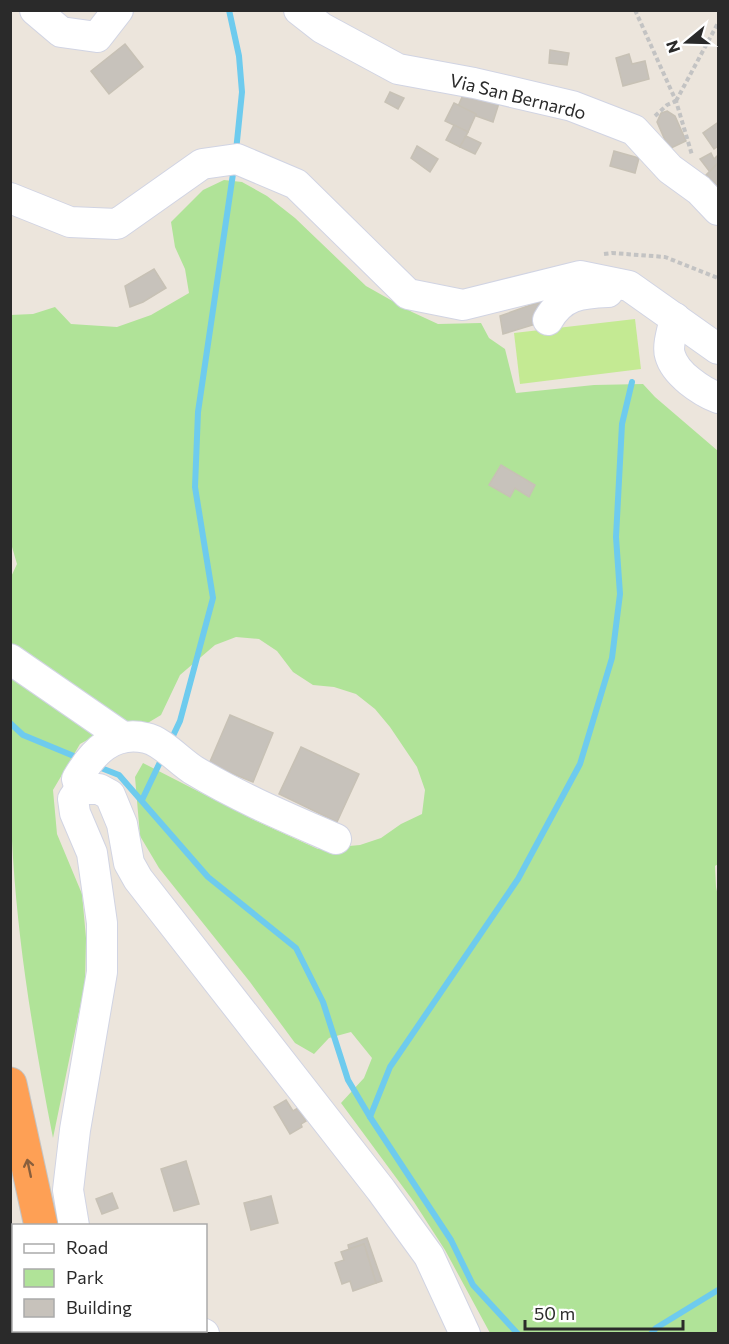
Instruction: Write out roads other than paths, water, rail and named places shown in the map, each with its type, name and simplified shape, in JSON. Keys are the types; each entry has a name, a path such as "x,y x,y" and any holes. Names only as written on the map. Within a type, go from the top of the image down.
{"highway":[{"path":"10,1084 41,1224"}],"street":[{"path":"34,10 62,32 97,37 118,10"},
{"name":"Via San Bernardo","path":"300,10 322,28 398,69 474,83 572,106 634,130 670,169 709,200"},
{"path":"10,198 70,222 117,224 202,164 237,159 296,184 408,294 463,305 580,276 629,286 718,349"},
{"path":"548,320 555,308 580,293 618,291 643,296"},
{"path":"675,318 669,354 678,372 718,398"},
{"path":"10,659 123,737"},
{"path":"80,789 77,779 99,747 123,737 147,738 193,770 254,803 336,839"},
{"path":"74,1224 68,1190 75,1130 102,972 102,923 92,853 75,813 72,799 80,789"},
{"path":"80,789 99,789 110,795 122,824 129,863 138,879 381,1190 429,1256 465,1334"}],"waterway":[{"path":"229,10 239,56 242,92 236,151"},
{"path":"171,740 180,721 213,598 195,487 198,412 234,167"},
{"path":"370,1117 390,1067 518,879 580,764 612,658 620,594 616,537 622,424 632,382"},
{"path":"10,723 23,735 81,759"},
{"path":"142,800 162,758"},
{"path":"96,766 119,775 208,877 296,948 323,1002 348,1080 451,1240 473,1285 518,1334"},
{"path":"651,1334 656,1328 718,1290"}]}
